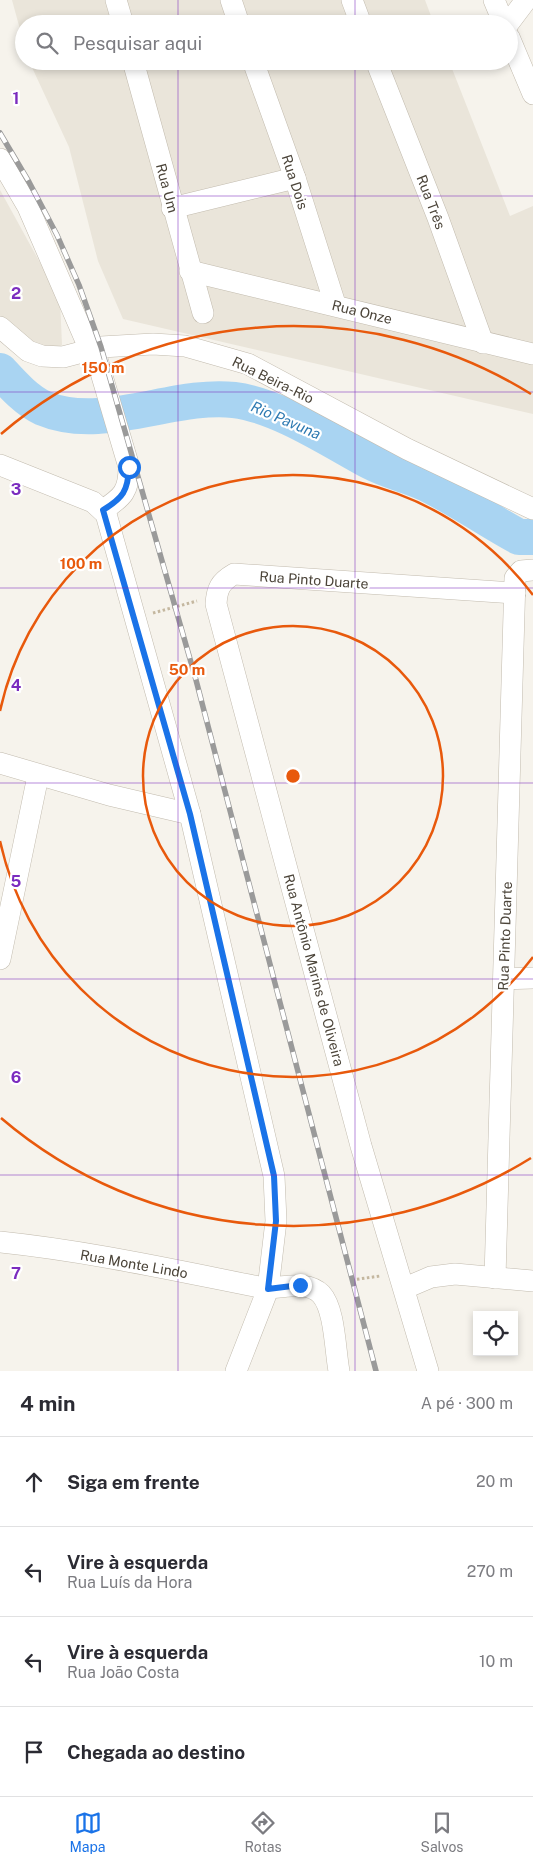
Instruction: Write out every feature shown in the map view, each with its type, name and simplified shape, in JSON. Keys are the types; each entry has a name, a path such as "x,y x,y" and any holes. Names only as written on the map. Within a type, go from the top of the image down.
{"street":[{"path":"116,0 120,15"},
{"path":"231,0 237,15"},
{"path":"352,0 358,15"},
{"path":"494,0 500,15"},
{"path":"515,15 526,0"},
{"path":"518,58 533,94"},
{"name":"Rua Um","path":"135,70 172,208 203,313"},
{"name":"Rua Dois","path":"256,70 295,178 334,304"},
{"name":"Rua Três","path":"380,70 438,218 483,343"},
{"path":"0,159 28,207 92,350 121,440 129,467 129,482 121,499 105,512"},
{"path":"172,208 295,178"},
{"name":"Rua Onze","path":"190,271 334,304 483,343 533,354"},
{"name":"Rua Beira-Rio","path":"0,327 28,351 42,356 63,357 92,350 129,345 185,346 248,364 408,449 533,509"},
{"path":"0,465 93,502 105,512 190,814 274,1176 276,1221 268,1289 236,1371"},
{"name":"Rua Pinto Duarte","path":"234,574 522,579 504,979 495,1278"},
{"name":"Rua Antônio Marins de Oliveira","path":"234,574 219,586 217,608 361,1146 428,1371"},
{"path":"0,763 38,776 190,814"},
{"path":"0,959 38,776"},
{"path":"504,979 533,978"},
{"name":"Rua Monte Lindo","path":"0,1242 133,1262 268,1289 300,1285 320,1293 329,1308 338,1371"},
{"path":"402,1281 454,1274 533,1281"}],"path":[{"path":"135,618 204,600 208,610 217,608"},
{"path":"352,1280 402,1281"}],"shaded area":[{"path":"12,0 425,0 431,15 16,15"},
{"path":"33,70 453,70 510,216 533,206 533,414 123,319 98,261 69,147"},
{"path":"0,190 60,299 62,345 55,349 35,345 0,317"}],"waterway":[{"name":"Rio Pavuna","path":"0,371 31,401 43,408 66,415 114,415 211,399 251,403 286,416 371,462 431,486 519,537 533,537"}],"railway":[{"path":"0,133 57,235 79,285 101,347 196,680 376,1371"}],"route":[{"path":"129,467 129,482 121,499 103,510 106,514 190,814 240,1021 274,1176 276,1221 268,1289 300,1285"}]}
